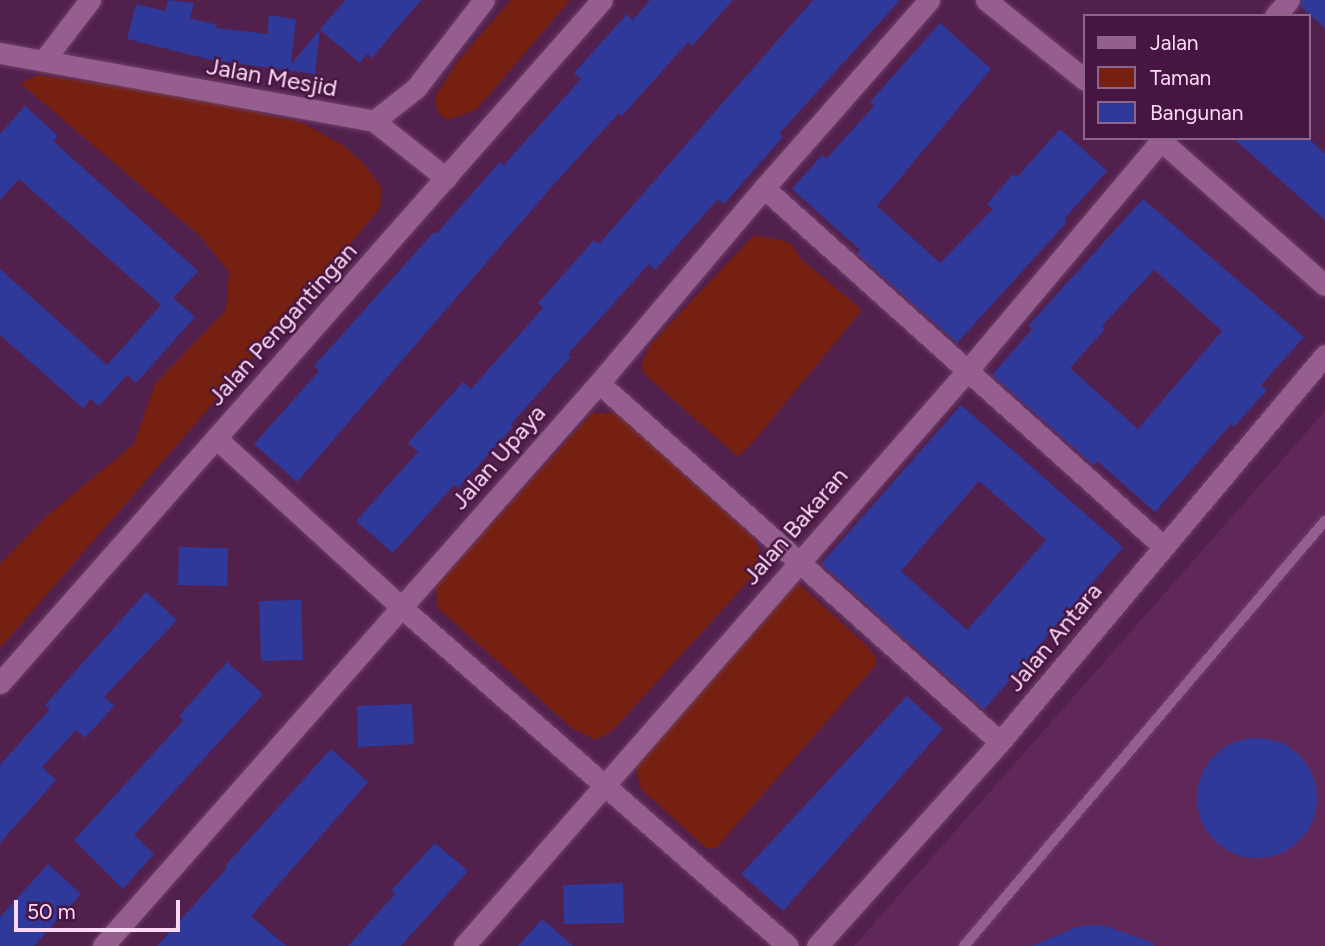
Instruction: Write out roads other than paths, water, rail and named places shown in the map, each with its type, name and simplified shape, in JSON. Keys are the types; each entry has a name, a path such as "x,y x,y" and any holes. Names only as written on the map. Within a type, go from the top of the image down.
{"street":[{"path":"44,60 90,0"},
{"path":"446,178 374,121 416,88 484,0"},
{"name":"Jalan Pengantingan","path":"0,683 602,0"},
{"name":"Jalan Upaya","path":"103,946 599,383 764,188 929,0"},
{"path":"986,0 1084,79"},
{"path":"1277,14 1289,0"},
{"name":"Jalan Mesjid","path":"4,59 44,60 374,121"},
{"name":"Jalan Bakaran","path":"464,946 967,371 1160,140"},
{"path":"1162,140 1325,285"},
{"path":"764,188 1164,547"},
{"name":"Jalan Antara","path":"817,946 1000,742 1325,355"},
{"path":"599,383 1000,742"},
{"path":"216,438 401,607 788,946"}],"lane":[{"path":"964,946 1325,522"}]}
